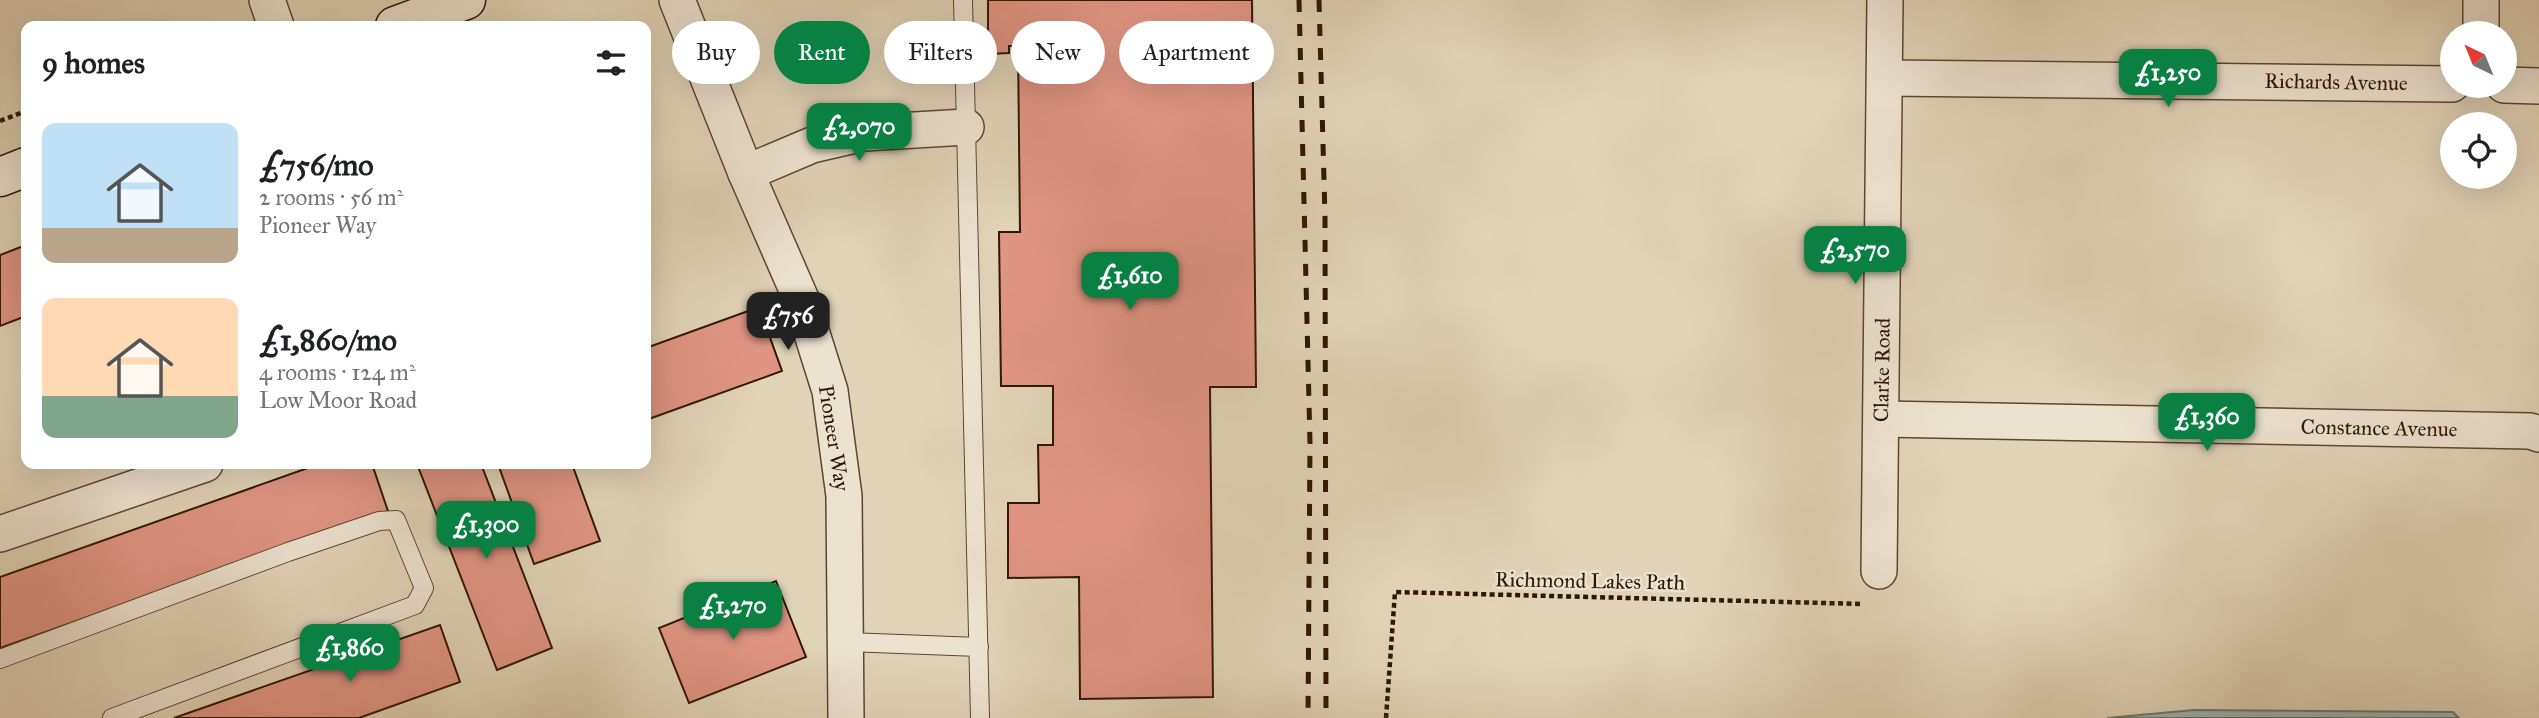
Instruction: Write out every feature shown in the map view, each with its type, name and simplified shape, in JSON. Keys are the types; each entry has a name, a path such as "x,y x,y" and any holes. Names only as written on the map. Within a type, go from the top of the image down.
{"main road":[{"path":"409,21 466,0"},
{"path":"0,177 21,169"}],"street":[{"path":"267,0 274,21"},
{"name":"Pioneer Way","path":"677,0 746,173 801,299 830,391 844,496 846,718"},
{"name":"Clarke Road","path":"1879,571 1885,0"},
{"path":"2481,0 2482,21"},
{"name":"Richards Avenue","path":"1885,78 2440,84"},
{"path":"2517,85 2539,86"},
{"path":"746,173 812,145 864,133 966,127"},
{"name":"Constance Avenue","path":"1882,419 2516,431 2539,434"},
{"path":"0,534 190,469"}],"lane":[{"path":"963,0 980,718"},
{"path":"0,659 288,552 379,521 396,520 424,588 415,606 112,718"},
{"path":"847,642 979,647"}],"path":[{"path":"0,121 21,113"},
{"name":"Richmond Lakes Path","path":"1386,718 1395,592 1877,604 1879,571"}],"water":[{"path":"2194,710 2453,712 2459,718 2107,718"}],"building":[{"path":"988,0 1252,0 1252,21 1119,21 1119,84 1253,84 1256,387 1210,387 1213,697 1080,699 1079,577 1008,578 1008,503 1039,503 1038,445 1053,445 1053,386 1001,386 999,232 1020,232 1018,84 1105,84 1105,21 1011,21 1009,53 997,54 997,21 988,21"},
{"path":"21,247 21,318 0,326 0,255"},
{"path":"759,307 782,371 651,418 651,346"},
{"path":"305,469 374,469 388,511 0,648 0,577"},
{"path":"419,469 483,469 552,648 497,670"},
{"path":"500,469 574,469 600,541 534,564"},
{"path":"776,581 806,657 689,703 659,628"},
{"path":"440,625 460,682 359,718 174,718"}],"railway":[{"path":"1299,0 1310,443 1308,718"},
{"path":"1319,0 1325,216 1326,718"}]}
